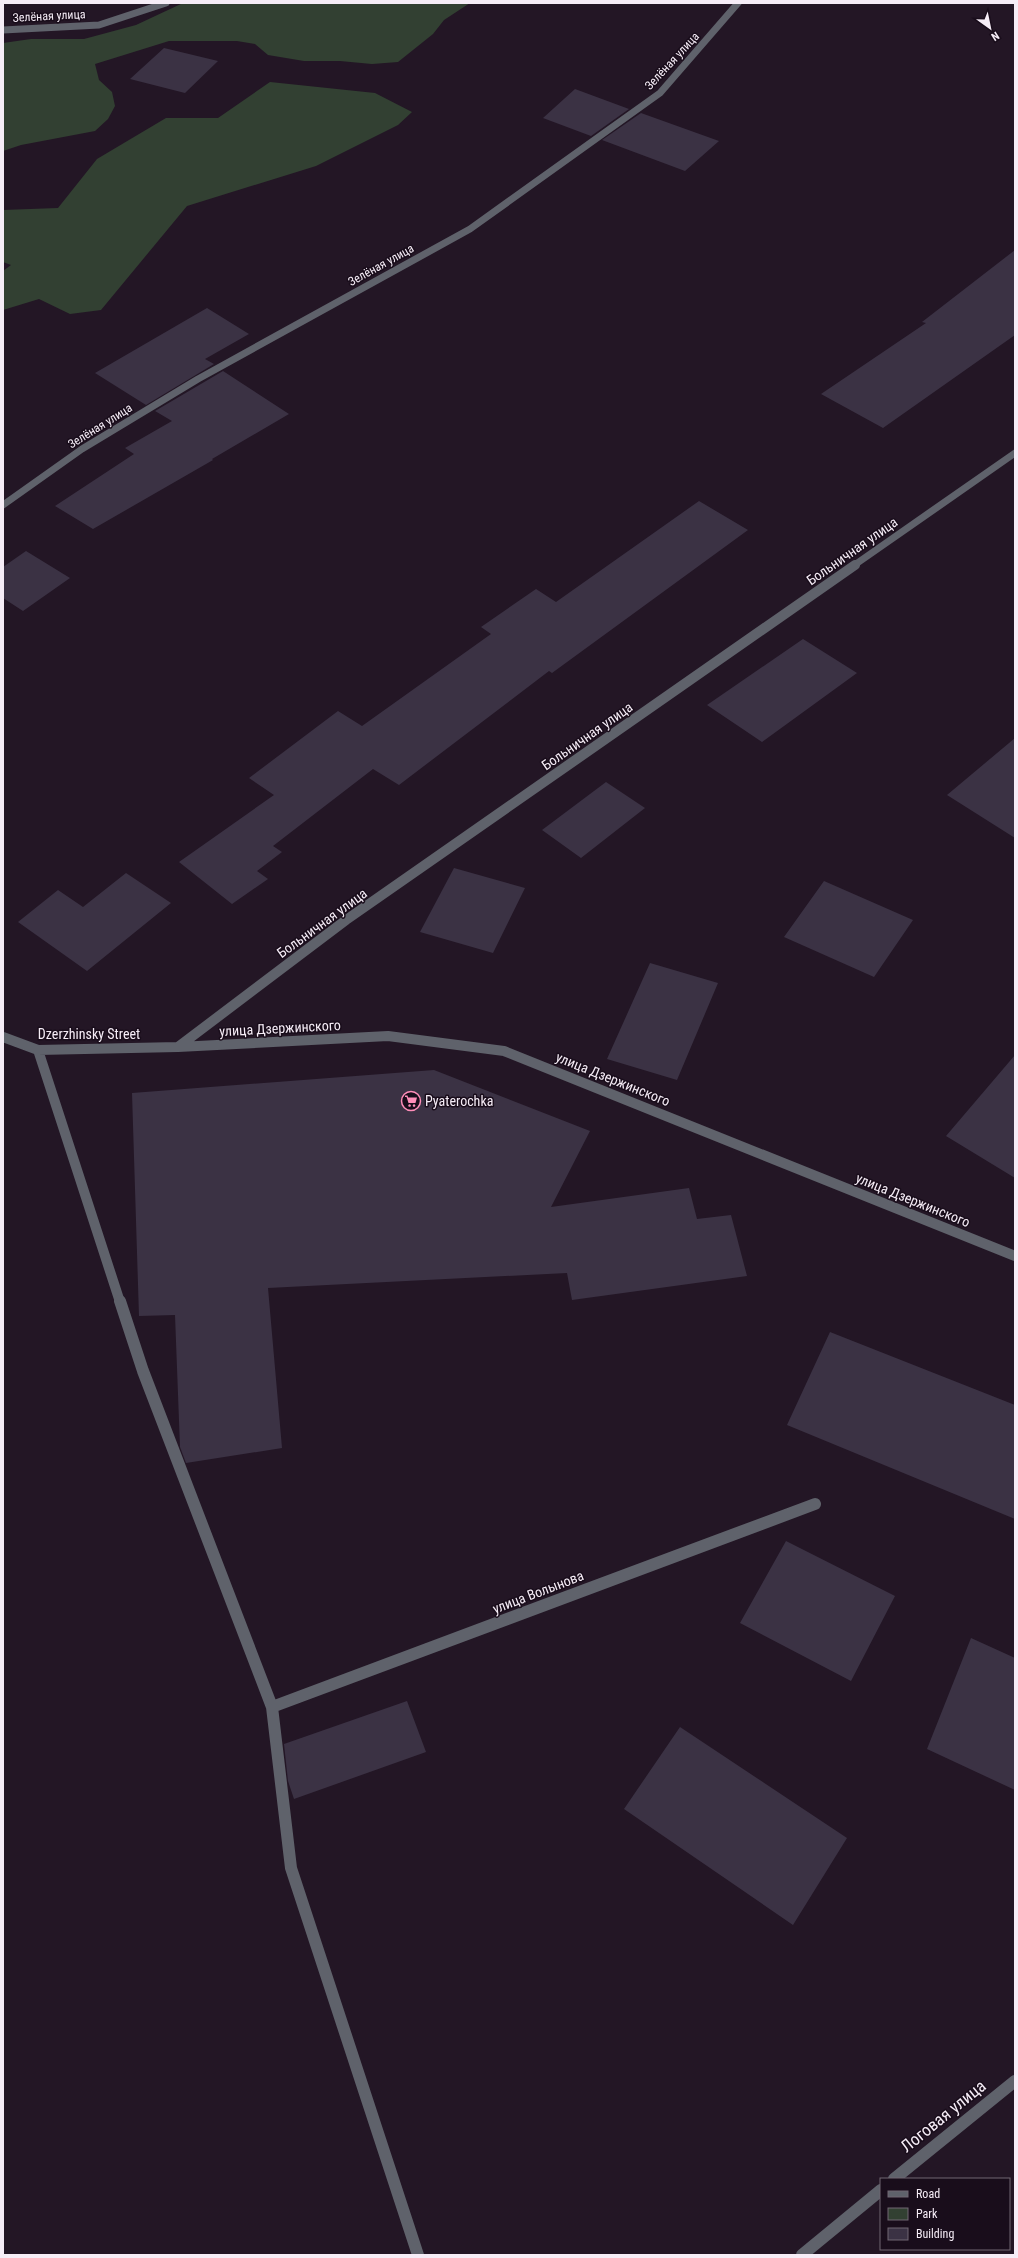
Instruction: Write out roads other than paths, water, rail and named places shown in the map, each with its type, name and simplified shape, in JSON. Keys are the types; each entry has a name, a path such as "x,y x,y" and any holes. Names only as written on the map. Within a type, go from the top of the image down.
{"street":[{"name":"Зелёная улица","path":"3,30 99,25 166,3"},
{"name":"Зелёная улица","path":"3,505 82,450 198,379 470,229 660,93 738,3"},
{"name":"Больничная улица","path":"178,1048 346,920 1015,453"},
{"name":"улица Дзержинского","path":"178,1048 388,1036 504,1051 1015,1256"},
{"name":"Dzerzhinsky Street","path":"3,1037 38,1050 178,1048"},
{"path":"38,1050 143,1371 272,1707 290,1868 418,2255"},
{"name":"улица Волынова","path":"272,1707 814,1504"},
{"name":"Логовая улица","path":"895,2178 1015,2081"},
{"path":"802,2255 880,2191"}],"place":[{"name":"Pyaterochka","path":"411,1101"}]}
